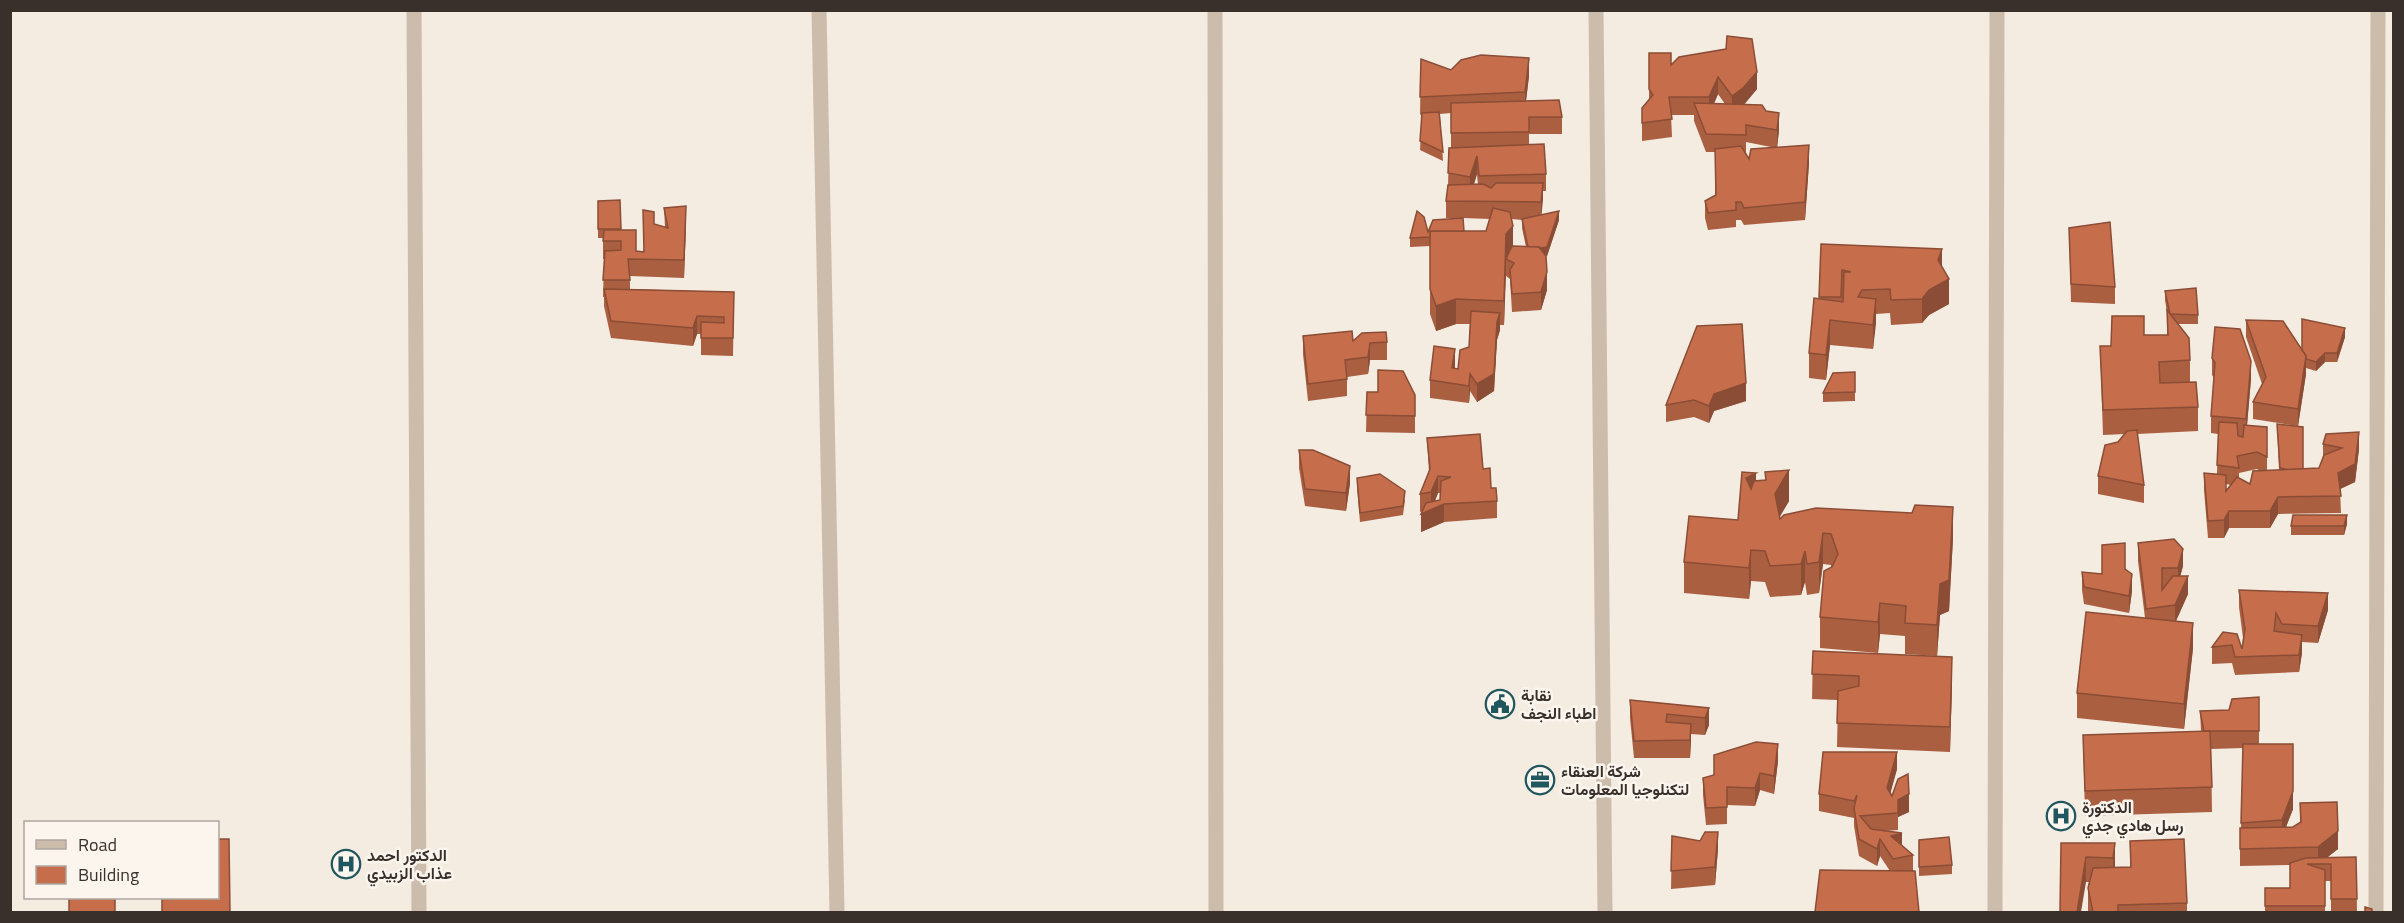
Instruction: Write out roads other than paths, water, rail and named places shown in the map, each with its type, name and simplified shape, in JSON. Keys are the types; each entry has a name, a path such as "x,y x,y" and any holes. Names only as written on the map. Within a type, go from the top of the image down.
{"street":[{"path":"414,10 419,912"},
{"path":"819,10 837,912"},
{"path":"1215,10 1216,912"},
{"path":"1596,10 1605,912"},
{"path":"1995,912 1997,10"},
{"path":"2376,912 2378,10"}],"place":[{"name":"نقابة اطباء النجف","path":"1500,704"},
{"name":"شركة العنقاء لتكنلوجيا المعلومات","path":"1540,780"},
{"name":"الدكتورة رسل هادي جدي","path":"2061,816"},
{"name":"الدكتور احمد عذاب الزبيدي","path":"346,864"}]}
